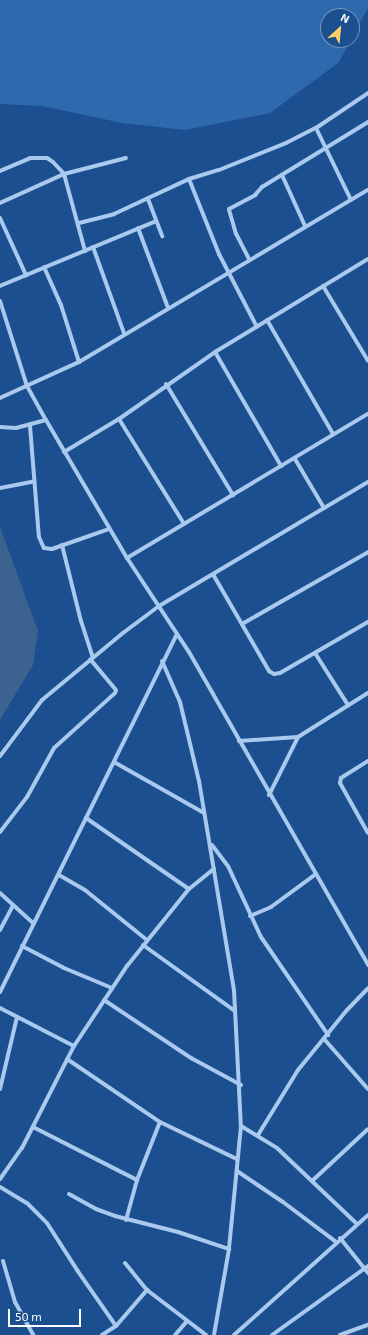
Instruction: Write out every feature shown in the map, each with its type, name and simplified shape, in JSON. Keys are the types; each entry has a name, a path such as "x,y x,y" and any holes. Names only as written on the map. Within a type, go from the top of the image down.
{"street":[{"path":"78,223 114,214 189,179 219,170 316,128 368,93"},
{"path":"249,259 228,210 282,174 325,150 368,122"},
{"path":"316,128 325,150 351,200"},
{"path":"0,171 20,160 40,157 53,162 64,174 85,250"},
{"path":"0,203 64,174 126,158"},
{"path":"282,174 305,226"},
{"path":"189,179 213,241 257,327"},
{"path":"0,398 79,362 124,333 228,271 368,190"},
{"path":"148,199 162,236"},
{"path":"0,218 26,275"},
{"path":"0,286 156,221"},
{"path":"138,228 168,308"},
{"path":"93,247 124,333"},
{"path":"64,452 119,419 166,384 215,352 368,259"},
{"path":"44,267 61,306 79,362"},
{"path":"323,286 368,360"},
{"path":"0,301 27,386 109,529 177,634 269,795 366,957 368,965"},
{"path":"267,320 333,434"},
{"path":"215,352 281,466"},
{"path":"166,384 233,495"},
{"path":"127,558 368,414"},
{"path":"119,419 184,524"},
{"path":"0,427 30,426 46,420"},
{"path":"30,426 32,482 40,542 48,549 109,529"},
{"path":"295,459 324,508"},
{"path":"0,488 32,482"},
{"path":"0,756 42,700 91,658 159,606 214,576 368,482"},
{"path":"0,832 28,797 54,748 115,693 116,690 91,658 62,545"},
{"path":"242,624 368,552"},
{"path":"214,576 269,671 274,674 280,673 368,622"},
{"path":"0,992 33,923 59,875 162,660 177,634"},
{"path":"315,653 348,705"},
{"path":"162,660 185,723 211,844 214,869 232,966 241,1085 241,1126 229,1249 214,1335"},
{"path":"239,741 298,737 368,693"},
{"path":"269,795 298,737"},
{"path":"368,761 341,778 340,783 368,833"},
{"path":"114,762 204,813"},
{"path":"86,818 189,889"},
{"path":"211,844 228,866 250,916 276,961 328,1035"},
{"path":"0,1179 22,1148 74,1046 112,988 143,945 189,889 214,869"},
{"path":"250,916 271,907 316,874"},
{"path":"59,875 94,896 147,940"},
{"path":"0,893 33,923"},
{"path":"0,930 13,906"},
{"path":"143,945 235,1011"},
{"path":"22,946 64,968 112,988"},
{"path":"258,1135 298,1070 325,1040 347,1010 368,988"},
{"path":"104,1000 191,1058 241,1085"},
{"path":"0,1008 74,1046"},
{"path":"0,1089 17,1018"},
{"path":"325,1040 368,1089"},
{"path":"67,1059 160,1122 237,1159"},
{"path":"126,1220 137,1180 160,1122"},
{"path":"241,1126 258,1135 276,1148 357,1224"},
{"path":"33,1127 137,1180"},
{"path":"312,1182 368,1129"},
{"path":"236,1171 283,1202 336,1242"},
{"path":"0,1187 27,1203 48,1223 77,1270 116,1326"},
{"path":"69,1194 96,1209 126,1220 178,1232 229,1249"},
{"path":"234,1335 340,1238 368,1216"},
{"path":"340,1238 366,1267 368,1273"},
{"path":"3,1261 10,1291 33,1335"},
{"path":"125,1264 147,1290 206,1335"},
{"path":"272,1335 366,1267"},
{"path":"102,1335 116,1326 147,1290"},
{"path":"175,1335 187,1321"},
{"path":"340,1335 368,1325"}],"shaded area":[{"path":"0,0 368,0 368,8 360,22 360,8 320,8 320,48 346,48 338,63 270,113 185,130 122,123 42,106 0,104"},
{"path":"0,527 38,631 33,665 0,720"}]}
